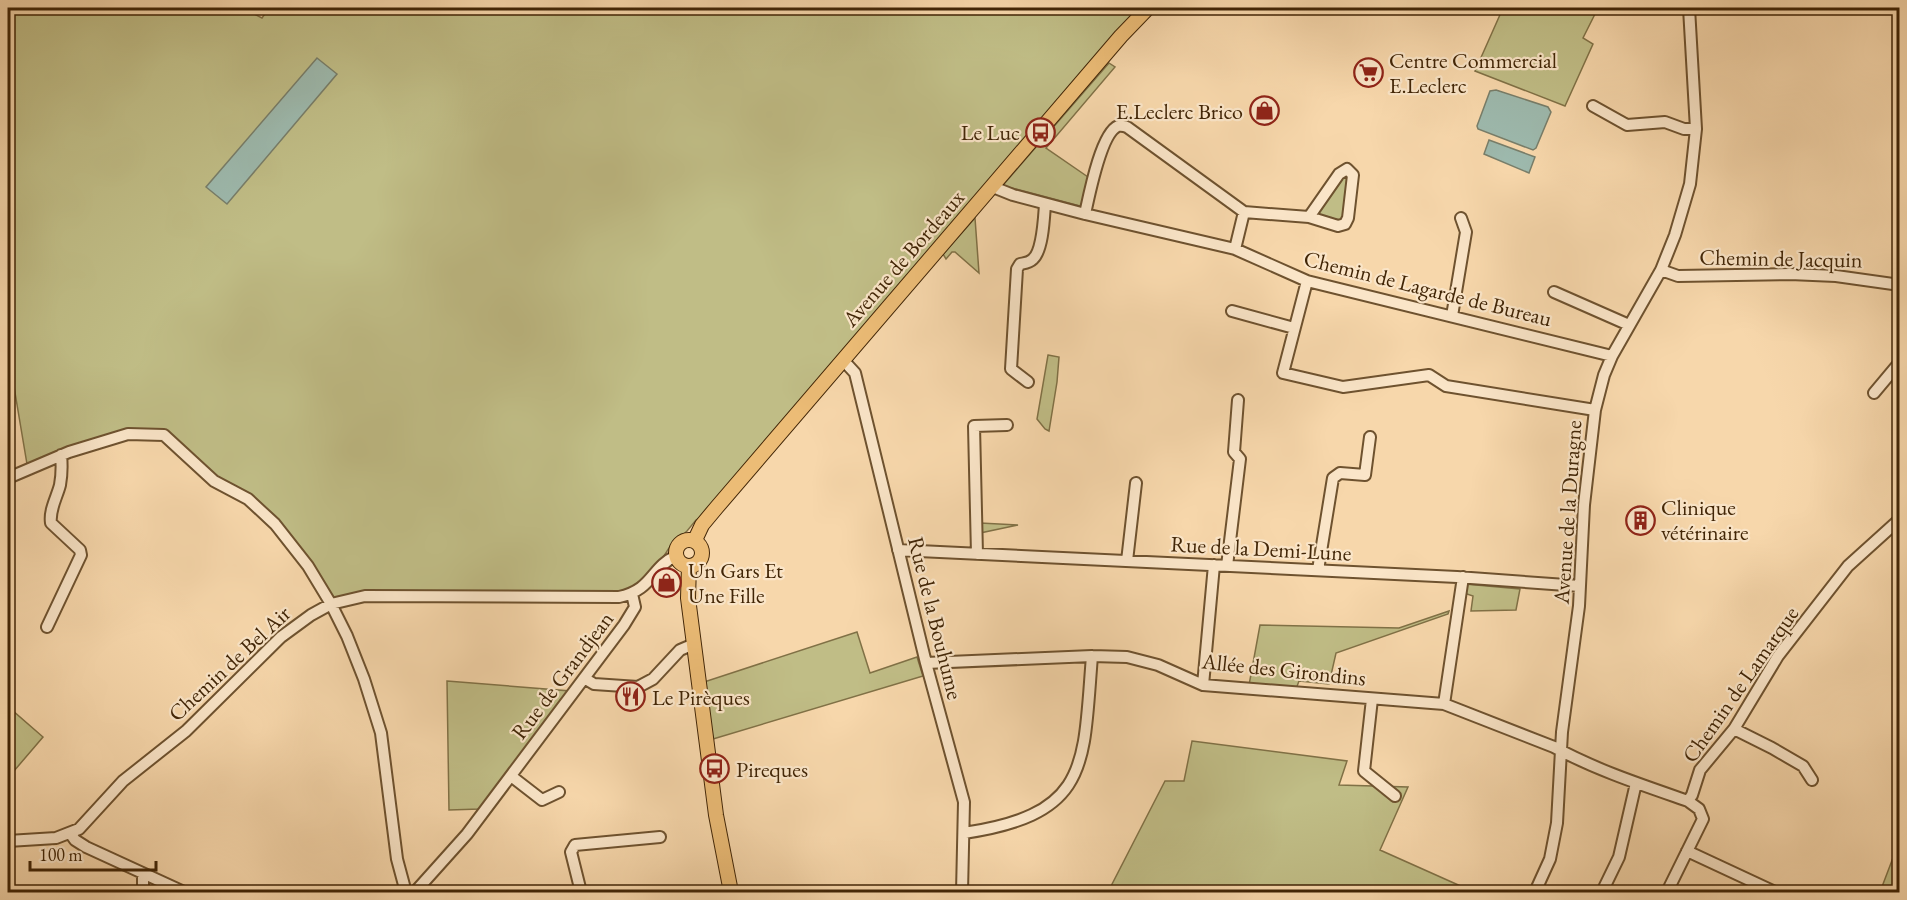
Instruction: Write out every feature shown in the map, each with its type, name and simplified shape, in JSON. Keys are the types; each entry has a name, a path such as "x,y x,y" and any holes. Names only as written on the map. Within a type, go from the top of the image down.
{"main road":[{"name":"Avenue de Bordeaux","path":"695,540 702,525 717,507 1121,36 1148,10"},
{"path":"687,539 695,540 701,546 703,554 700,562 688,566 681,563 676,556 676,549 687,539"},
{"path":"688,566 688,598 716,815 732,892"}],"street":[{"name":"Avenue de la Duragne","path":"1535,892 1550,859 1557,823 1564,705 1577,626 1585,488 1594,410 1612,356 1661,270 1676,235 1690,184 1696,129 1689,8"},
{"path":"1593,106 1628,125 1665,122 1684,129 1696,129"},
{"path":"1084,214 1104,144 1115,128 1121,125 1127,127 1244,212 1309,217 1338,226 1345,224 1348,218 1353,175 1347,169 1339,174 1309,217"},
{"name":"Chemin de Lagarde de Bureau","path":"993,187 1012,195 1084,214 1235,249 1307,281 1612,356"},
{"path":"1028,382 1011,369 1017,269 1020,264 1030,262 1035,258 1039,250 1045,204"},
{"path":"1235,249 1244,212"},
{"path":"1452,316 1466,232 1461,218"},
{"name":"Chemin de Jacquin","path":"1661,270 1678,276 1790,274 1836,276 1899,285"},
{"path":"1307,281 1284,373 1343,387 1429,375 1446,386 1594,410"},
{"path":"1554,292 1629,325"},
{"path":"1232,311 1294,328"},
{"name":"Rue de la Bouhume","path":"843,360 855,373 926,663 964,802 962,892"},
{"path":"1874,393 1899,362"},
{"path":"1227,566 1240,459 1234,452 1238,400"},
{"path":"977,554 974,426 1007,425"},
{"path":"8,478 61,455 128,434 164,435 214,481 248,499 275,524 308,566 331,604 364,679 381,733 395,848 405,892"},
{"path":"1318,570 1333,478 1340,473 1365,475 1370,437"},
{"path":"47,627 81,555 80,550 51,523 50,516 63,468 61,455"},
{"path":"1126,561 1136,483"},
{"name":"Chemin de Lamarque","path":"1688,801 1700,770 1734,729 1778,656 1848,566 1899,519"},
{"name":"Rue de la Demi-Lune","path":"898,550 1463,577 1580,586"},
{"path":"632,594 647,583 664,563 676,556"},
{"path":"1203,685 1214,565"},
{"path":"1444,704 1463,577"},
{"name":"Chemin de Bel Air","path":"8,841 42,840 79,829 123,781 186,731 274,643 311,615 331,604 365,596 606,598 632,594"},
{"name":"Rue de Grandjean","path":"415,892 466,834 581,683 634,610 632,594"},
{"path":"581,683 638,687 653,679 680,650 694,645"},
{"path":"964,833 1008,825 1028,818 1054,802 1071,783 1082,753 1092,656"},
{"name":"Allée des Girondins","path":"926,663 1092,656 1127,657 1158,665 1203,685 1444,704 1560,750"},
{"path":"1372,699 1364,771 1395,796"},
{"path":"1734,729 1803,766 1812,780"},
{"path":"1560,750 1636,783 1688,801 1699,809 1703,819 1667,892"},
{"path":"512,776 542,800 559,792"},
{"path":"1602,892 1619,857 1636,783"},
{"path":"70,833 75,840 86,847 184,892"},
{"path":"581,892 571,852 575,845 660,837"},
{"path":"1687,851 1775,892"},
{"path":"143,874 143,892"}],"shaded area":[{"path":"8,8 242,8 262,18 269,8 1153,8 717,507 696,520 669,548 647,583 632,594 365,596 331,604 275,524 214,481 164,435 128,434 28,470 8,351"},
{"path":"1503,8 1598,8 1583,38 1593,44 1565,106 1475,71"},
{"path":"317,58 337,74 227,204 206,187"},
{"path":"1109,63 1115,67 1046,148 1088,177 1080,206 1012,188 1006,191 1004,184"},
{"path":"1496,90 1548,107 1551,112 1536,148 1533,150 1478,129 1477,126 1490,91"},
{"path":"1489,140 1535,157 1529,173 1484,154"},
{"path":"1342,176 1348,177 1344,216 1340,220 1321,216 1318,212"},
{"path":"975,218 979,273 955,252 952,252 946,259 943,254"},
{"path":"1048,355 1059,357 1049,431 1037,419"},
{"path":"980,523 1018,525 980,533"},
{"path":"1465,584 1520,589 1516,610 1471,611 1473,596 1464,593"},
{"path":"1449,611 1448,614 1336,653 1329,684 1299,681 1296,689 1249,685 1260,625 1399,628"},
{"path":"857,632 870,673 917,657 923,676 713,739 704,682"},
{"path":"447,681 570,691 480,809 449,810"},
{"path":"8,709 43,737 8,778"},
{"path":"1192,741 1347,761 1339,785 1408,787 1380,850 1474,892 1108,892 1165,781 1184,781"},
{"path":"1899,842 1899,892 1880,892"}],"place":[{"name":"Centre Commercial E.Leclerc","path":"1368,73"},
{"name":"E.Leclerc Brico","path":"1264,111"},
{"name":"Le Luc","path":"1041,132"},
{"name":"Clinique vétérinaire","path":"1640,520"},
{"name":"Un Gars Et Une Fille","path":"667,583"},
{"name":"Le Pirèques","path":"631,697"},
{"name":"Pireques","path":"715,769"}]}
